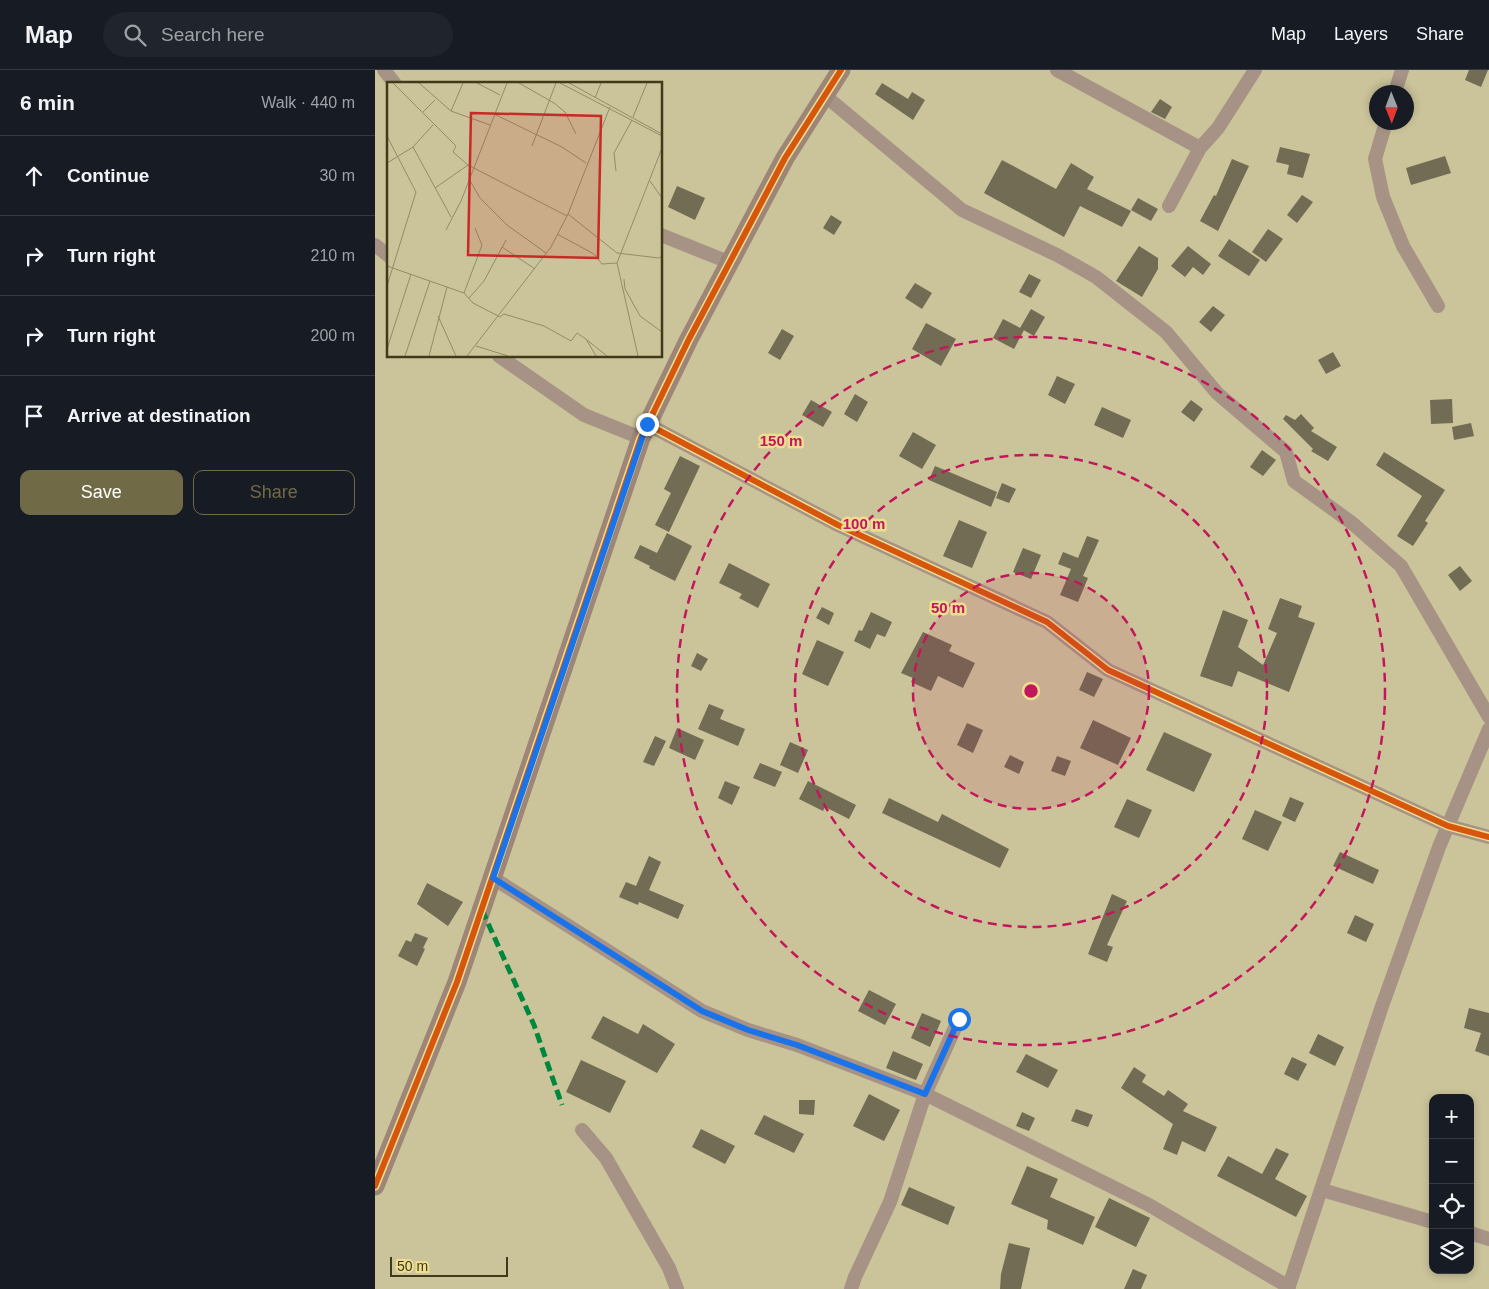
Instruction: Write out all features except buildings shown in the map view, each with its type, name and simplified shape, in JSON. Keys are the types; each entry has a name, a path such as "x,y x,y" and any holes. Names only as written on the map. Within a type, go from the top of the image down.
{"street":[{"path":"384,70 393,82"},
{"path":"375,1186 457,982 644,431 688,341 785,158 823,94 841,70"},
{"path":"1057,70 1200,148"},
{"path":"1169,206 1200,148 1218,128 1255,70"},
{"path":"1397,85 1402,70"},
{"path":"823,94 962,210 1057,255 1096,277 1166,332 1217,393 1286,452 1294,481 1353,522 1401,566 1489,717"},
{"path":"1384,130 1375,159 1383,197 1403,246 1438,306"},
{"path":"663,236 731,263"},
{"path":"375,245 387,254"},
{"path":"502,358 584,415 644,431 838,525 1047,622 1108,670 1448,826 1489,837"},
{"path":"493,878 702,1011 748,1030 797,1045 925,1094 1149,1205 1288,1288 1381,1009 1448,826 1489,729"},
{"path":"851,1289 855,1276 890,1202 925,1094 959,1019"},
{"path":"582,1130 606,1158 669,1268 677,1289"},
{"path":"1322,1190 1429,1221"},
{"path":"1474,1234 1489,1238"}],"marked path":[{"path":"482,910 534,1025 562,1105"}],"cycle path":[{"path":"375,1186 457,982 641,438 688,341 785,158 841,70"},
{"path":"647,424 838,525 1047,622 1108,670 1448,826 1489,837"}],"route":[{"path":"647,424 493,878 702,1011 748,1030 839,1060 925,1094 959,1019"}]}
